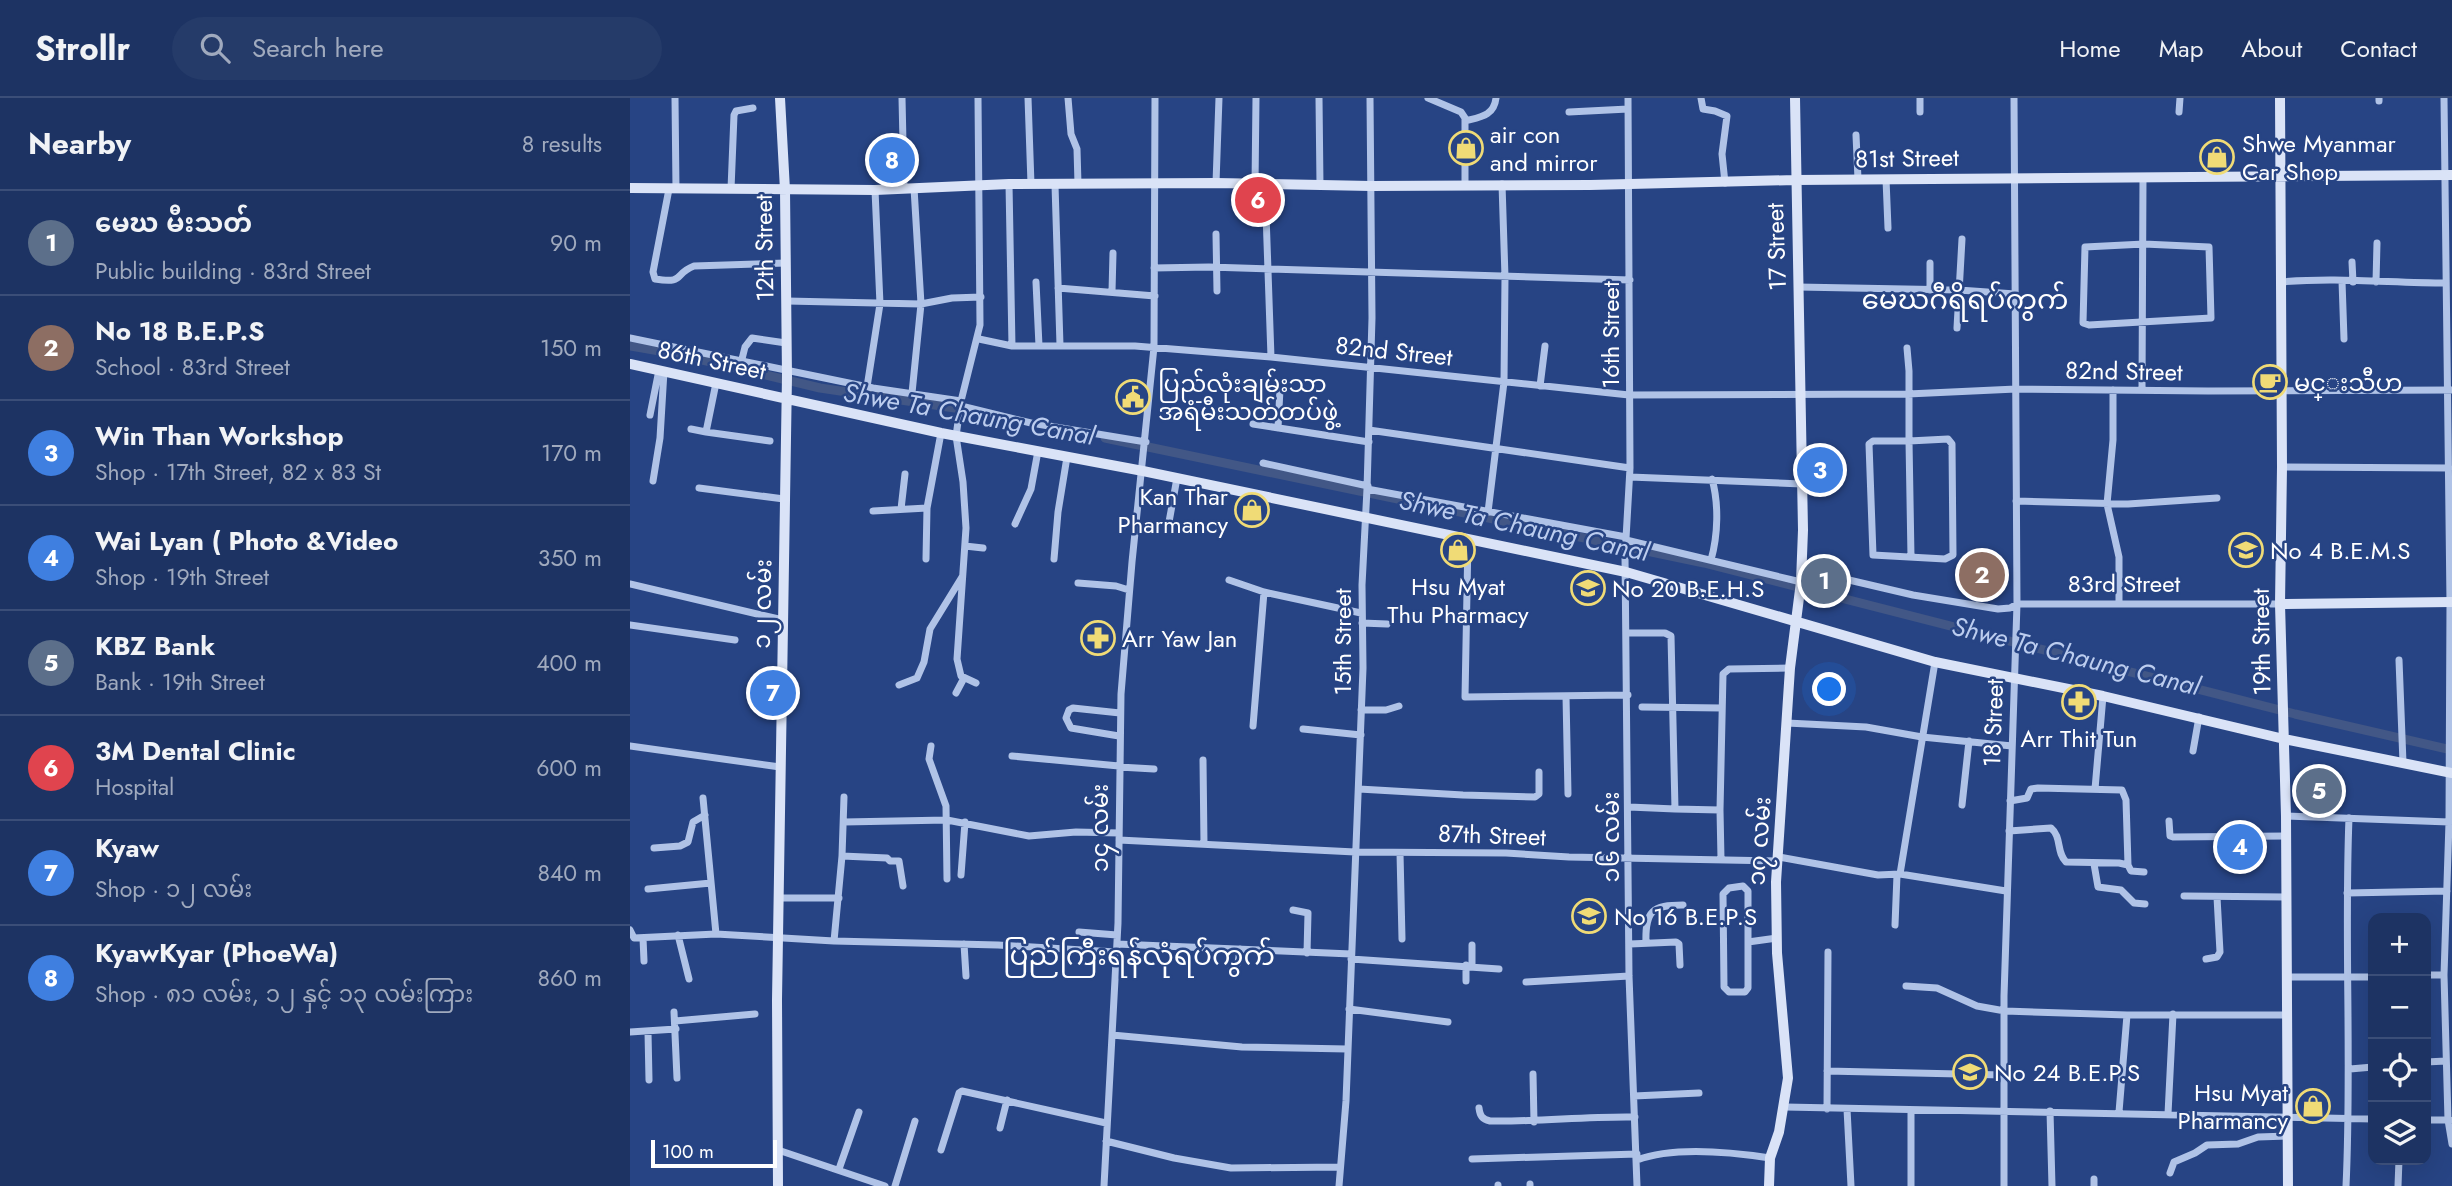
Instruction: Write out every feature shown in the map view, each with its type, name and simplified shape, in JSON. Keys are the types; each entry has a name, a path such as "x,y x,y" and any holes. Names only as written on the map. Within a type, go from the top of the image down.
{"street":[{"path":"675,98 673,189 653,272 655,279 673,281 694,266 786,264"},
{"path":"740,98 741,110"},
{"name":"12th Street","path":"780,98 785,190 786,398"},
{"path":"902,98 921,304 912,393"},
{"path":"976,683 964,678 958,669 957,659 963,598 966,513 956,436 961,403 978,339 981,297 978,98"},
{"path":"1028,98 1031,184"},
{"path":"1068,98 1071,134 1077,149 1078,184"},
{"name":"၁၄ လမ်း","path":"1104,1186 1117,944 1120,713 1129,590 1154,347 1155,98"},
{"path":"1216,183 1219,98"},
{"path":"1256,98 1271,357"},
{"path":"1319,98 1320,185"},
{"name":"15th Street","path":"1339,1186 1359,789 1364,519 1369,442 1372,272 1370,98"},
{"path":"1428,98 1461,112 1465,121 1465,184"},
{"path":"1465,121 1491,112 1496,98"},
{"name":"16th Street","path":"1626,572 1630,472 1628,98"},
{"path":"1701,98 1703,109 1727,117 1722,155 1725,183"},
{"name":"17 Street","path":"1795,98 1802,484"},
{"path":"1920,98 1920,112"},
{"name":"18 Street","path":"2004,1186 2006,891 2017,604 2014,98"},
{"path":"2179,112 2180,98"},
{"name":"19th Street","path":"2280,98 2280,604 2286,816 2288,1186"},
{"path":"2444,98 2448,175 2446,283 2450,390 2451,602 2451,773 2447,891 2449,937 2444,975 2452,1144"},
{"path":"732,189 736,111 753,108"},
{"path":"1569,112 1628,109"},
{"path":"1856,135 1858,179"},
{"name":"81st Street","path":"785,190 875,190 1009,184 1216,183 1371,186 2448,175"},
{"path":"2142,390 2143,177"},
{"path":"1886,179 1888,228"},
{"path":"1009,184 1012,346"},
{"path":"1488,512 1504,382 1502,184"},
{"path":"1055,185 1060,345"},
{"path":"630,188 785,190"},
{"path":"867,387 880,304 875,190"},
{"path":"1216,234 1217,291"},
{"path":"1958,328 1962,239"},
{"path":"2376,282 2377,243"},
{"path":"2144,244 2209,247 2212,316 2209,319 2089,325 2083,323 2085,247 2144,244"},
{"path":"1112,292 1113,253"},
{"path":"2352,262 2353,282"},
{"path":"1930,263 1930,290"},
{"path":"1154,268 1216,267 1630,280"},
{"path":"2281,282 2319,278 2353,282 2446,283"},
{"path":"2342,281 2344,340"},
{"path":"1036,282 1039,346"},
{"path":"1798,287 1959,290 2015,295"},
{"path":"1058,288 1155,296"},
{"path":"787,300 921,304 952,298 981,297"},
{"path":"630,338 741,359 786,377 912,393 1021,420 1146,442"},
{"path":"741,359 752,338 786,343"},
{"name":"82nd Street","path":"978,339 1012,346 1154,347 1271,357 1629,395 1908,394 2015,389 2450,390"},
{"path":"1540,386 1545,346"},
{"path":"1907,348 1911,557"},
{"name":"86th Street","path":"630,364 941,433 1143,471 1364,519"},
{"path":"650,415 661,371"},
{"path":"653,481 660,438 661,371"},
{"path":"706,432 716,383"},
{"path":"1278,428 1280,389"},
{"path":"2113,390 2113,440 2107,504 2119,558 2119,604"},
{"name":"၁၂ လမ်း","path":"778,1186 778,936 786,398"},
{"path":"1253,424 1369,442"},
{"path":"691,429 769,441"},
{"path":"1369,429 1630,472 1802,484"},
{"path":"926,559 927,508 941,433"},
{"path":"1948,439 1952,444 1953,555 1945,559 1873,555 1869,444 1873,441 1909,440 1948,439"},
{"path":"1015,524 1031,489 1038,451"},
{"path":"1054,559 1067,457"},
{"path":"1263,463 1367,489 1626,540 1801,582"},
{"path":"2282,467 2449,468"},
{"path":"901,509 905,474"},
{"path":"1169,523 1177,478"},
{"path":"1711,560 1716,520 1716,493 1712,479"},
{"name":"၁၇ လမ်း","path":"1769,1186 1770,1158 1776,1147 1785,1107 1788,1078 1777,938 1790,668 1802,569 1802,484"},
{"path":"699,488 784,499"},
{"path":"2016,501 2107,504 2217,498"},
{"path":"873,512 927,508"},
{"path":"1364,519 1626,572 1936,662 2451,773"},
{"path":"1468,539 1465,697 1628,695"},
{"path":"965,546 983,548"},
{"name":"83rd Street","path":"1802,569 1949,602 2005,610 2017,604 2451,602"},
{"name":"၁၆ လမ်း","path":"1626,572 1629,976 1637,1186"},
{"path":"899,685 917,678 924,662 930,629 962,576"},
{"path":"1229,580 1264,592 1362,612"},
{"path":"1079,583 1116,586 1129,590"},
{"path":"630,584 783,620"},
{"path":"1253,726 1264,592"},
{"path":"1362,622 1387,624"},
{"path":"630,625 735,640"},
{"path":"1627,633 1665,633 1671,636 1675,809"},
{"path":"2399,660 2403,763"},
{"path":"1895,925 1899,874 1936,662"},
{"path":"1721,859 1723,674 1725,671 1790,668"},
{"path":"956,693 964,678"},
{"path":"1566,696 1567,794"},
{"path":"2095,789 2103,696"},
{"path":"1361,710 1386,710 1399,706"},
{"path":"1119,736 1071,728 1066,718 1069,710 1073,708 1120,713"},
{"path":"1642,708 1722,708"},
{"path":"2193,751 2199,717"},
{"path":"1787,723 1866,727 1922,737 2012,746"},
{"path":"1303,729 1360,735"},
{"path":"1962,805 1969,741"},
{"path":"630,746 780,767"},
{"path":"930,746 929,758 943,795 947,820 947,879"},
{"path":"1012,756 1154,769"},
{"path":"1203,760 1205,844"},
{"path":"1359,789 1535,797 1539,793 1539,772"},
{"path":"2010,801 2027,798 2031,789 2038,788 2117,789 2125,794 2127,865 2132,871 2144,872"},
{"path":"703,797 716,934"},
{"path":"834,941 844,797"},
{"path":"1629,807 1720,810"},
{"path":"654,848 680,846 688,842 693,822 705,816"},
{"path":"2286,816 2449,822"},
{"path":"2346,1186 2350,1118 2347,892 2349,818"},
{"name":"87th Street","path":"844,822 947,820 1029,836 1076,832 1205,844 1355,852 1779,859 2006,891"},
{"path":"2169,821 2169,831 2173,837 2286,836"},
{"path":"961,875 965,822"},
{"path":"2009,831 2051,828 2058,839 2061,856 2066,862 2127,865"},
{"path":"1401,853 1402,939"},
{"path":"842,856 899,861 903,886"},
{"path":"2094,863 2098,887 2121,890 2134,903 2145,904"},
{"path":"648,889 711,883"},
{"path":"1729,888 1746,888 1748,942 1747,990 1726,991 1723,894 1729,888"},
{"path":"2347,892 2447,891"},
{"path":"2184,896 2286,897"},
{"path":"2206,959 2217,957 2220,952 2217,897"},
{"path":"779,898 839,898"},
{"path":"1646,943 1646,927 1652,910 1661,905 1683,905"},
{"path":"1293,910 1305,911 1308,915 1307,953"},
{"path":"630,930 632,937 643,938 716,934 834,941 1117,944 1307,953 1499,969"},
{"path":"1079,932 1117,944"},
{"path":"678,935 689,979"},
{"path":"643,938 645,961"},
{"path":"1748,942 1777,938"},
{"path":"1630,944 1670,941 1679,944 1680,965"},
{"path":"964,944 966,976"},
{"path":"1466,981 1472,945"},
{"path":"1231,970 1238,963 1240,950"},
{"path":"1827,1109 1828,952"},
{"path":"2431,975 2444,975"},
{"path":"1526,982 1629,976"},
{"path":"2286,977 2368,977"},
{"path":"1906,986 1937,988 1977,1006 2005,1011 2127,1015 2286,1015"},
{"path":"1349,1009 1448,1022"},
{"path":"674,1012 677,1078"},
{"path":"630,1032 755,1014"},
{"path":"2168,1114 2173,1014"},
{"path":"2119,1112 2127,1015"},
{"path":"649,1031 649,1080"},
{"path":"1112,1035 1242,1047 1347,1049"},
{"path":"2431,1062 2446,1061"},
{"path":"2350,1069 2368,1067"},
{"path":"1827,1070 2003,1075"},
{"path":"1532,1074 1534,1122"},
{"path":"941,1150 959,1093 968,1091 1106,1123"},
{"path":"1634,1096 1699,1093"},
{"path":"1000,1128 1007,1100"},
{"path":"1785,1107 2368,1119"},
{"path":"1479,1108 1479,1114 1490,1121 1534,1122 1635,1116"},
{"path":"1846,1110 1851,1186"},
{"path":"1911,1111 1911,1186"},
{"path":"2050,1111 2052,1186"},
{"path":"839,1169 859,1112"},
{"path":"2431,1120 2450,1120"},
{"path":"895,1186 915,1121"},
{"path":"2170,1173 2174,1162 2207,1145 2238,1144 2258,1136 2288,1136"},
{"path":"1106,1141 1174,1158 1231,1168 1340,1167"},
{"path":"778,1150 886,1186"},
{"path":"1472,1159 1637,1157 1678,1153 1738,1153 1770,1158"},
{"path":"2398,1186 2399,1165"}],"waterway":[{"name":"Shwe Ta Chaung Canal","path":"630,346 677,354 820,388 968,410"},
{"name":"Shwe Ta Chaung Canal","path":"1105,438 1704,563 2295,714 2452,750"}],"place":[{"name":"air con and mirror","path":"1466,148"},
{"name":"Shwe Myanmar Car Shop","path":"2217,157"},
{"name":"KyawKyar (PhoeWa)","path":"892,160"},
{"name":"3M Dental Clinic","path":"1258,200"},
{"name":"မင္းသီဟ","path":"2270,382"},
{"name":"ပြည်လုံးချမ်းသာ အရံမီးသတ်တပ်ဖွဲ့","path":"1133,397"},
{"name":"Win Than Workshop","path":"1820,470"},
{"name":"Kan Thar Pharmancy","path":"1252,510"},
{"name":"Hsu Myat Thu Pharmacy","path":"1458,550"},
{"name":"No 4 B.E.M.S","path":"2246,550"},
{"name":"No 18 B.E.P.S","path":"1982,575"},
{"name":"မေဃ မီးသတ်","path":"1824,581"},
{"name":"No 20 B.E.H.S","path":"1588,588"},
{"name":"Arr Yaw Jan","path":"1098,638"},
{"name":"Kyaw","path":"773,693"},
{"name":"Arr Thit Tun","path":"2079,702"},
{"name":"KBZ Bank","path":"2319,791"},
{"name":"Wai Lyan ( Photo &Video","path":"2240,847"},
{"name":"No 16 B.E.P.S","path":"1589,916"},
{"name":"No 24 B.E.P.S","path":"1970,1072"},
{"name":"Hsu Myat Pharmancy","path":"2313,1106"}],"district":[{"name":"မေဃဂီရိရပ်ကွက်","path":"1965,299"},
{"name":"ပြည်ကြီးရန်လုံရပ်ကွက်","path":"1139,955"}]}
